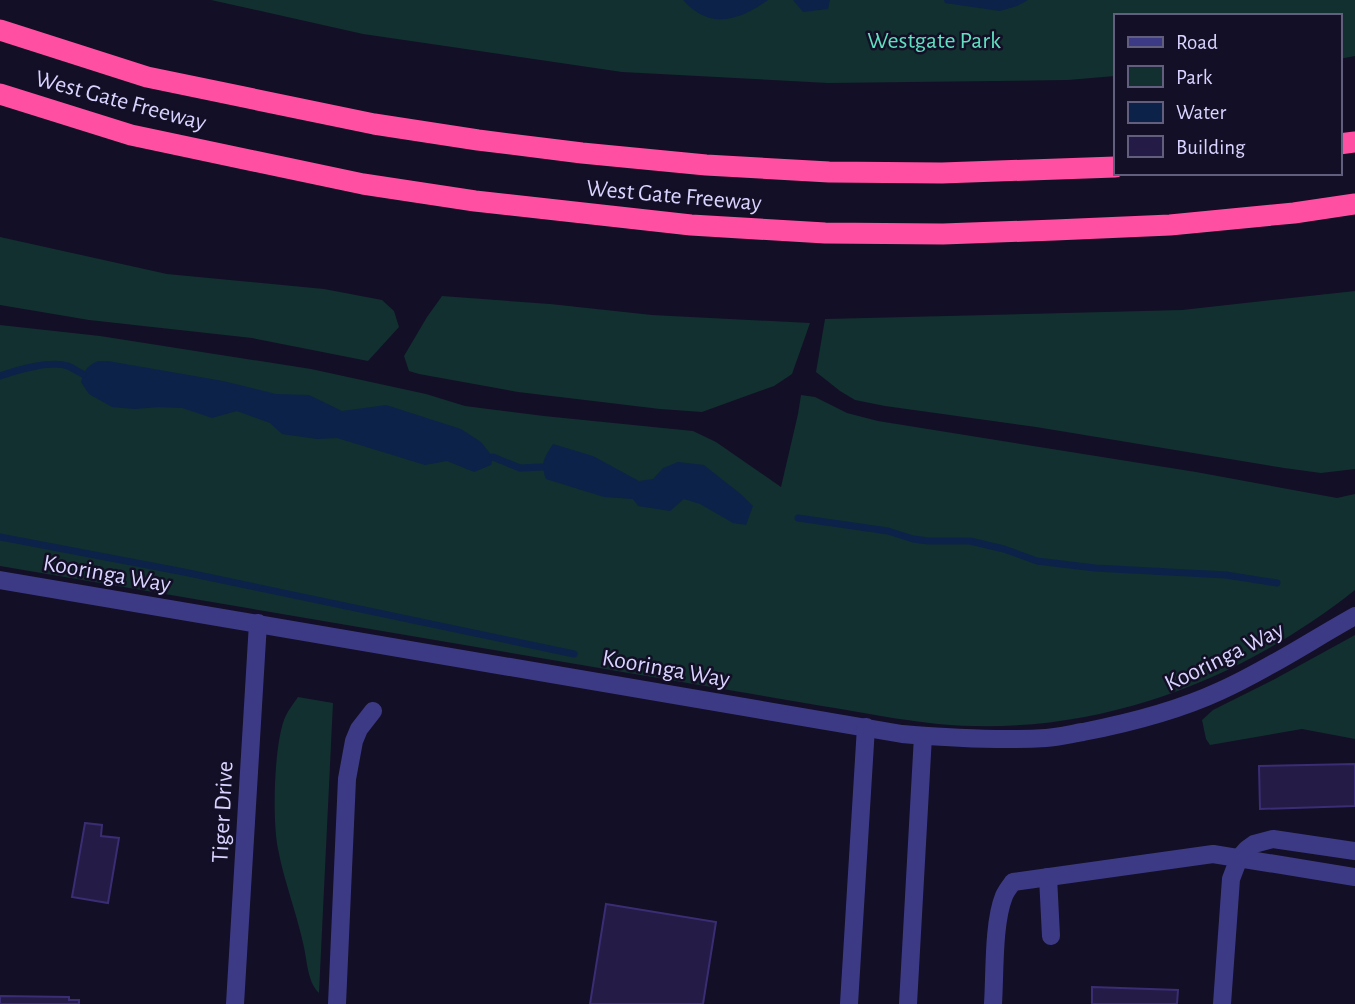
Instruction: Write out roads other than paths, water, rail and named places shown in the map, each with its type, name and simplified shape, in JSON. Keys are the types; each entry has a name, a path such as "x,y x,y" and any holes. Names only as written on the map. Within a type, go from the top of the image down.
{"highway":[{"name":"West Gate Freeway","path":"0,30 147,77 374,124 582,153 706,165 829,172 942,173 1114,167"},
{"name":"West Gate Freeway","path":"0,94 131,135 363,184 475,201 691,225 825,233 943,234 1170,225 1355,204"}],"street":[{"name":"Kooringa Way","path":"0,580 866,727 923,736 983,739 1049,738 1111,727 1156,715 1219,692 1355,616"},
{"name":"Kooringa Way","path":"1309,642 1355,604"},
{"name":"Tiger Drive","path":"235,1004 258,623"},
{"path":"337,1004 349,769 354,741 359,729 373,711"},
{"path":"849,1004 866,727"},
{"path":"908,1004 923,736"},
{"path":"1222,1004 1229,894 1239,858 1254,844 1273,839 1355,851"},
{"path":"993,1004 997,931 1004,895 1013,882 1213,854 1355,877"},
{"path":"1048,877 1051,936"}],"water":[{"path":"683,0 768,0 735,17 714,19 703,16"},
{"path":"793,0 830,0 828,9 803,12"},
{"path":"944,0 1028,0 1000,11 945,3"},
{"path":"98,361 223,381 276,394 309,395 342,411 386,405 461,429 481,442 493,457 491,465 474,472 447,461 425,465 337,438 317,439 282,434 270,423 237,411 212,418 182,408 112,407 89,394 81,382 86,369"},
{"path":"553,444 593,456 639,481 653,479 663,468 678,462 704,465 753,506 746,525 733,523 700,504 684,499 670,511 638,506 633,499 604,497 546,479 544,461"}],"waterway":[{"path":"0,376 53,364 68,366 83,374"},
{"path":"493,457 520,468 542,467"},
{"path":"798,518 888,531 913,539 970,541 1037,561 1095,568 1226,575 1277,583"},
{"path":"0,537 184,572 574,654"}],"park label":[{"name":"Westgate Park","path":"934,40"}]}
